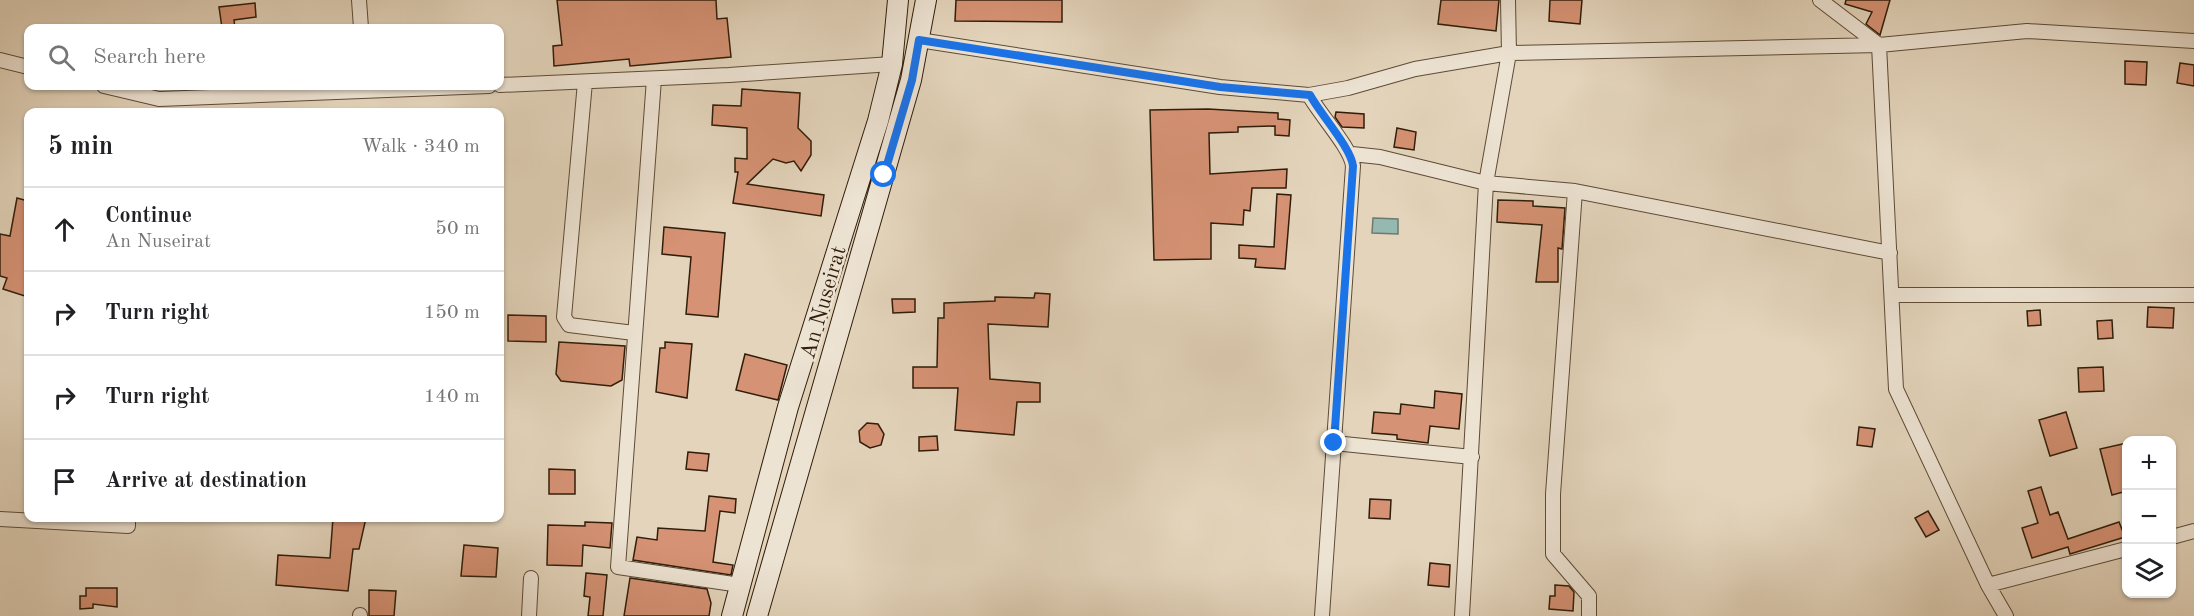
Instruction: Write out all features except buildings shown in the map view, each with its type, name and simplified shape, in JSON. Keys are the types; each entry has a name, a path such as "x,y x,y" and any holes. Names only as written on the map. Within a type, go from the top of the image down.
{"main road":[{"name":"An Nuseirat","path":"732,616 788,407 878,121 892,64 898,0"},
{"name":"An Nuseirat","path":"757,616 912,80 926,0"}],"street":[{"path":"359,0 362,24"},
{"path":"1462,616 1486,183 1509,53 1508,0"},
{"path":"1820,0 1879,45 1896,389 1988,585 2006,616"},
{"path":"919,40 1220,87 1310,95 1348,88 1415,69 1509,53 1879,45 2027,31 2194,41"},
{"path":"0,60 24,66"},
{"path":"504,85 654,79 892,64"},
{"path":"654,79 618,567 740,585"},
{"path":"585,81 564,317 569,325 634,333"},
{"path":"115,90 159,106 344,90"},
{"path":"1310,95 1331,130 1352,154 1353,166 1322,616"},
{"path":"1352,154 1380,157 1486,183 1575,191 1890,253"},
{"path":"1575,191 1553,494 1553,554 1589,597 1588,616"},
{"path":"1892,295 2194,295"},
{"path":"1334,443 1472,457"},
{"path":"0,519 24,520"},
{"path":"55,522 128,526 128,522"},
{"path":"2176,536 2194,531"},
{"path":"1988,585 2122,550"},
{"path":"529,616 531,578"}],"water":[{"path":"1373,218 1398,219 1398,234 1372,233"}],"route":[{"path":"884,175 912,80 919,40 1220,87 1310,95 1331,130 1352,154 1353,166 1334,443"}]}
